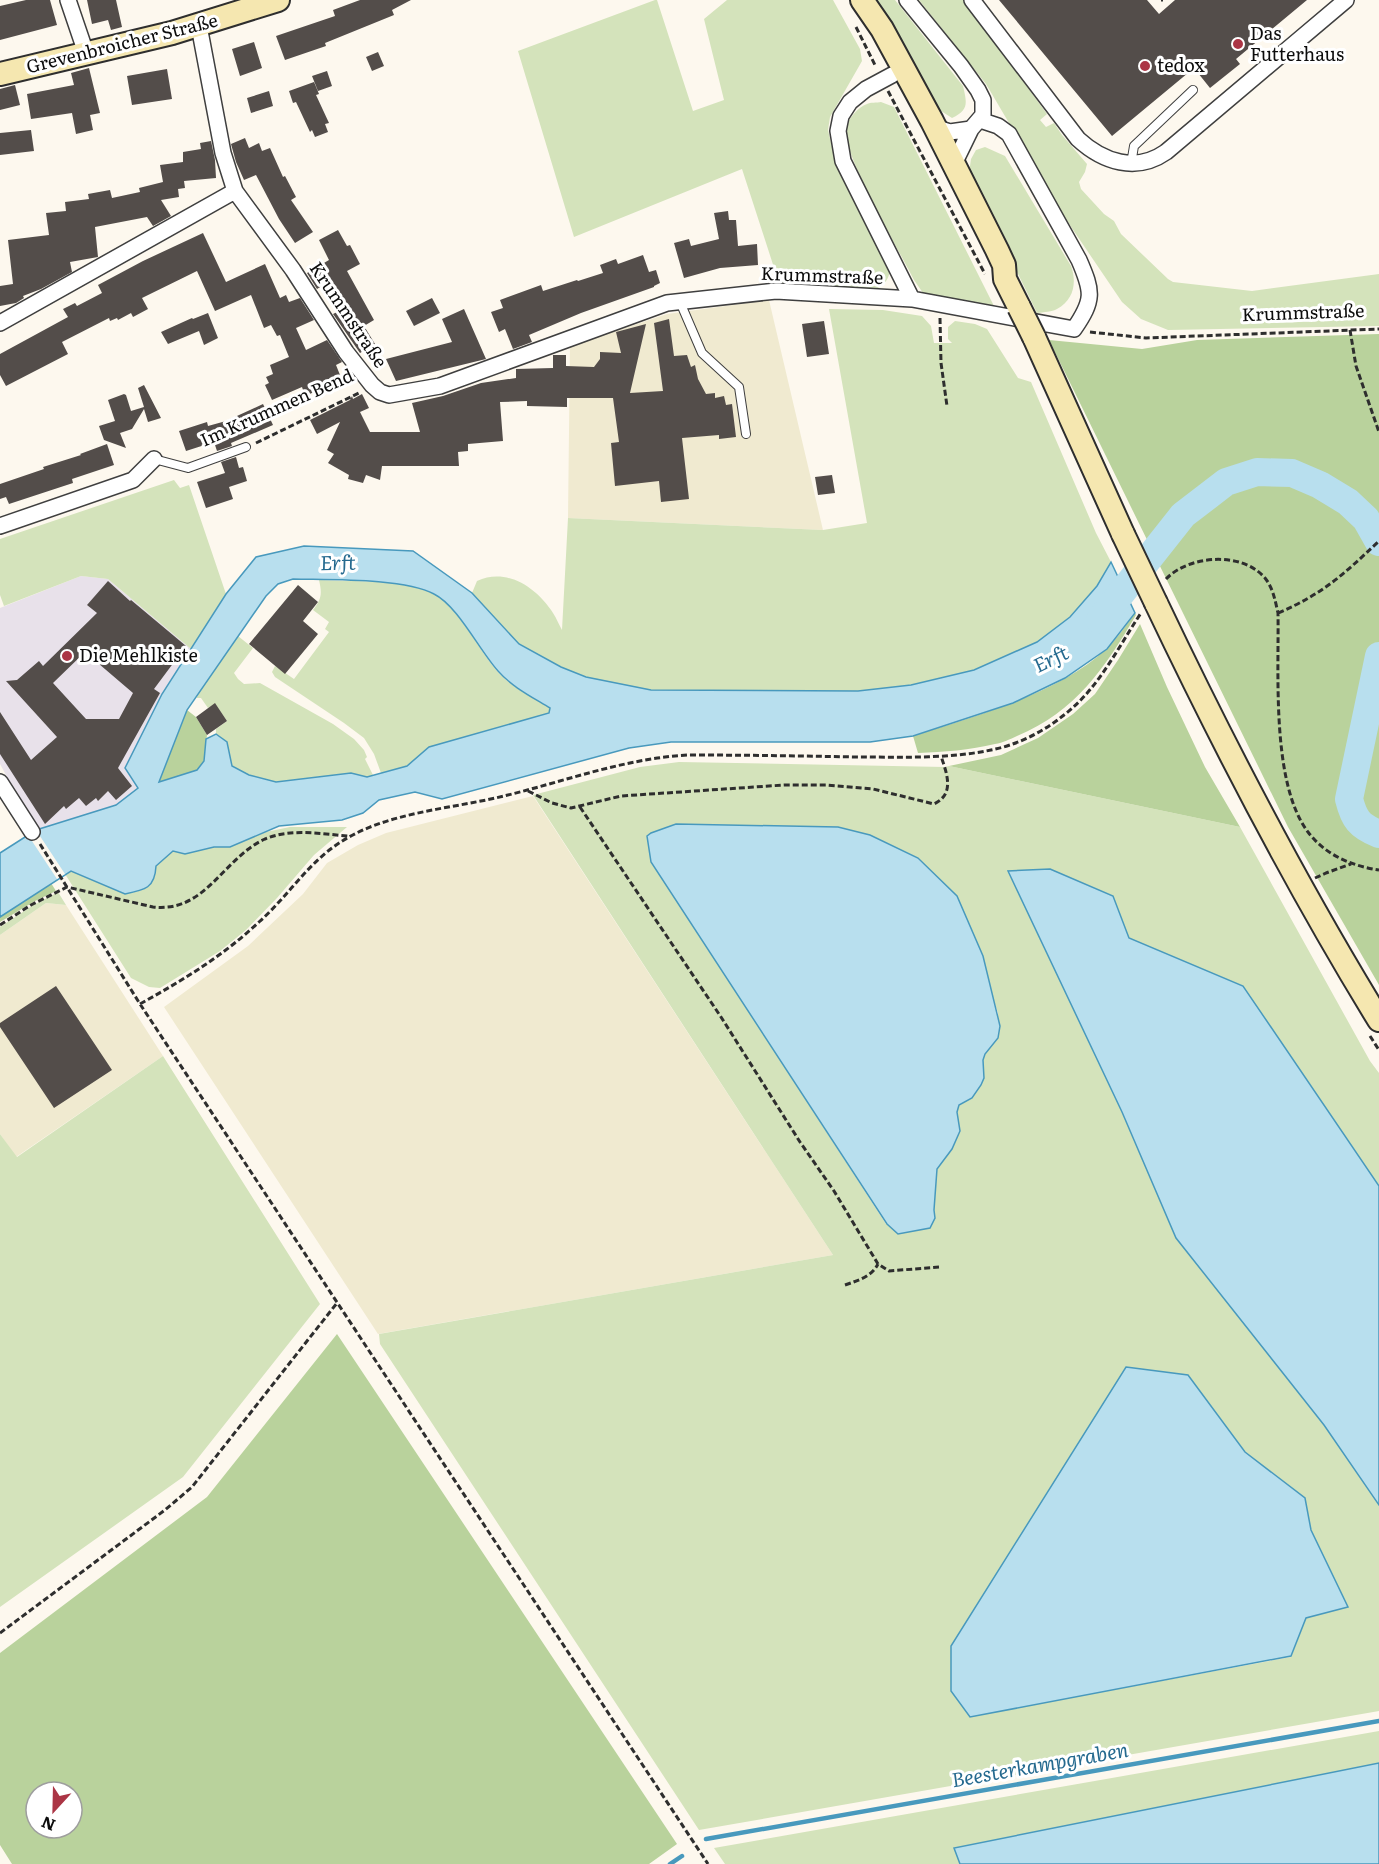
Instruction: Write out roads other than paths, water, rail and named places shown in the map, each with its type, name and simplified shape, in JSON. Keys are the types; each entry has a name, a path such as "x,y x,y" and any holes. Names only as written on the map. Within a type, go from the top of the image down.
{"street":[{"path":"68,0 86,53"},
{"name":"Grevenbroicher Straße","path":"0,74 199,26 278,0"},
{"path":"907,0 961,66 978,90 984,106 954,164"},
{"path":"972,0 1078,139 1097,154 1116,162 1131,164 1154,159 1166,152 1346,0"},
{"path":"858,7 887,77 996,269 995,276 1019,307 1034,337 1123,534 1151,604 1300,886 1379,1020"},
{"path":"858,7 882,29 935,126 1004,265 995,276"},
{"name":"Krummstraße","path":"199,26 223,153 235,191 293,270 346,352 372,385 380,392 389,394 440,386 668,303 776,291 912,299 1074,329 1085,313 1089,301 1087,281 1079,260 1009,134 998,126 976,124"},
{"path":"887,77 866,89 846,106 838,131 843,161 912,299"},
{"path":"935,126 950,132 976,124"},
{"path":"0,323 235,191"},
{"name":"Im Krummen Bend","path":"0,526 133,480 154,459"},
{"path":"0,782 32,832"}],"lane":[{"path":"1131,164 1134,146 1192,90"},
{"path":"680,302 702,353 739,387 746,434"},
{"name":"Im Krummen Bend","path":"154,459 188,468 246,447"}],"water":[{"path":"304,546 413,551 472,593 519,644 561,667 586,677 651,690 858,691 911,685 974,670 1037,642 1070,617 1097,586 1111,562 1135,613 1107,649 1065,678 1013,703 913,736 870,742 671,742 629,748 442,799 415,792 379,800 363,813 342,820 279,826 230,847 214,847 185,854 173,851 156,866 154,879 148,887 132,893 125,894 71,871 0,917 0,853 36,830 116,805 138,788 125,768 162,694 226,594 256,557","holes":["293,579 386,582 434,594 451,608 504,677 550,708 549,713 429,747 407,766 367,777 351,773 276,782 249,775 232,766 227,742 216,734 206,739 204,761 197,770 159,782 187,710 266,596 278,584"]},
{"path":"676,824 838,827 870,835 918,858 957,896 983,956 1000,1026 998,1038 983,1060 984,1078 981,1085 972,1098 959,1105 957,1112 960,1131 952,1149 937,1169 935,1218 930,1228 898,1234 887,1224 651,862 647,836"},
{"path":"1050,869 1113,896 1129,938 1243,986 1379,1186 1379,1505 1324,1425 1176,1238 1122,1112 1008,871"},
{"path":"1126,1367 1188,1375 1245,1452 1305,1498 1311,1530 1348,1607 1306,1618 1291,1656 970,1717 951,1691 951,1646"},
{"path":"1379,1763 1379,1864 960,1864 954,1848"}],"waterway":[{"name":"Erft","path":"1100,620 1183,515 1226,482 1257,472 1292,473 1320,485 1348,502 1366,519 1379,542"},
{"name":"Erft","path":"1379,656 1349,799 1358,821 1379,834"},
{"name":"Beesterkampgraben","path":"706,1839 1379,1721"},
{"name":"Beesterkampgraben","path":"670,1864 682,1856"}],"place":[{"name":"Das Futterhaus","path":"1238,44"},
{"name":"tedox","path":"1145,66"},
{"name":"Die Mehlkiste","path":"67,656"}]}
